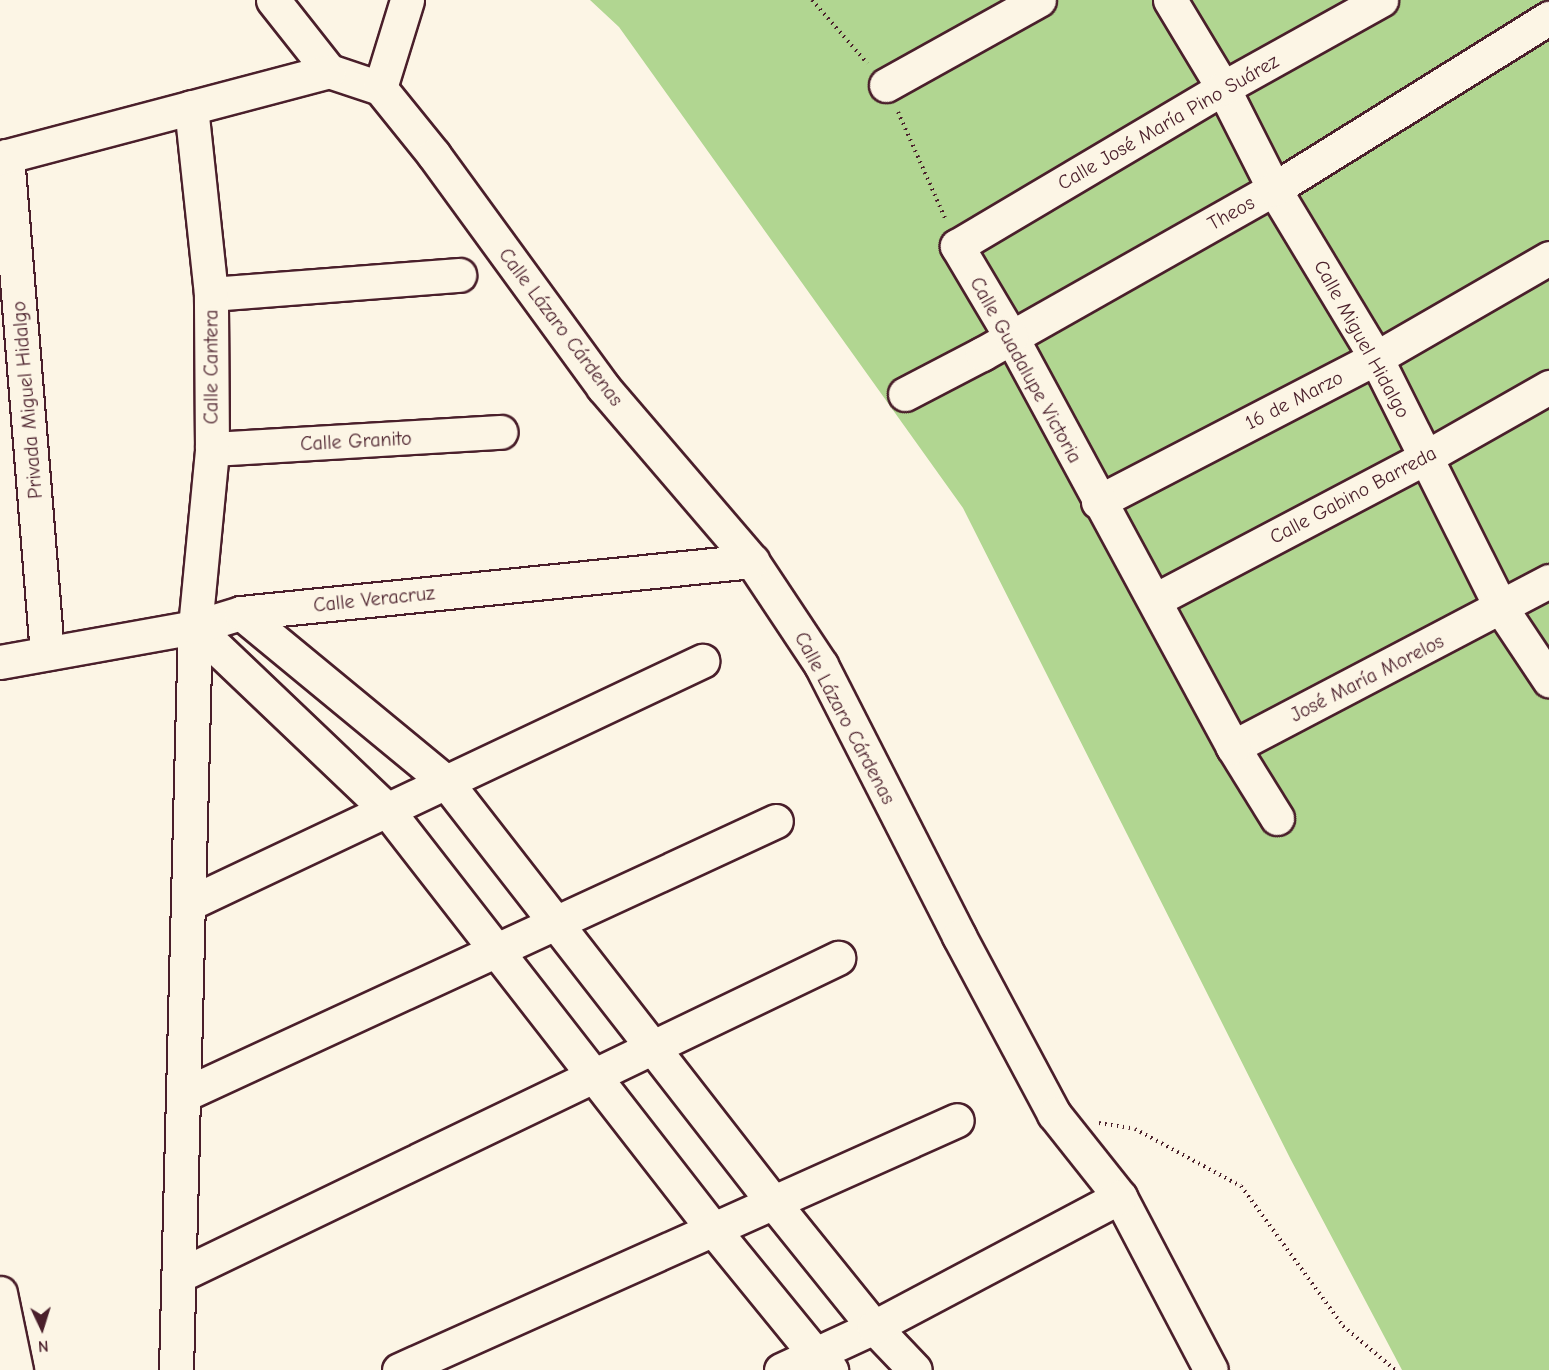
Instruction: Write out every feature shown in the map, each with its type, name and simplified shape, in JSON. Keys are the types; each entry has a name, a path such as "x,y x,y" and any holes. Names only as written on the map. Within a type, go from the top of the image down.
{"street":[{"path":"273,0 329,71 380,88 408,0"},
{"path":"886,85 1039,0"},
{"name":"Calle Miguel Hidalgo","path":"1170,0 1223,88 1275,189 1376,358 1501,608 1549,680"},
{"name":"Calle José María Pino Suárez","path":"957,246 1223,88 1381,0"},
{"name":"Theos","path":"904,394 1011,337 1275,189 1542,18"},
{"name":"Privada Miguel Hidalgo","path":"47,653 4,157 329,71"},
{"name":"Calle Lázaro Cárdenas","path":"380,88 434,155 603,387 752,561 821,665 959,936 1054,1114 1120,1197 1211,1370"},
{"name":"Calle Cantera","path":"176,1370 195,627 212,449 211,294 191,108"},
{"name":"Calle Guadalupe Victoria","path":"957,246 1011,337 1098,502 1155,600 1233,747 1277,818"},
{"name":"16 de Marzo","path":"1098,502 1376,358 1549,258"},
{"path":"211,294 459,275"},
{"name":"Calle Gabino Barreda","path":"1155,600 1426,457 1549,387"},
{"name":"Calle Granito","path":"212,449 500,432"},
{"name":"Calle Veracruz","path":"0,662 195,627 241,613 752,561"},
{"name":"José María Morelos","path":"1233,747 1549,581"},
{"path":"241,613 446,782 773,1202 874,1327 915,1370"},
{"path":"195,627 387,810 713,1229 823,1362"},
{"path":"188,904 702,661"},
{"path":"183,1095 776,821"},
{"path":"178,1276 838,958"},
{"path":"399,1370 957,1120"},
{"path":"781,1370 823,1362 874,1327 1120,1197"},
{"path":"0,1293 16,1370"}],"path":[{"path":"812,0 886,85 957,246"},
{"path":"1054,1114 1135,1129 1241,1186 1343,1326 1395,1370"}],"green space":[{"path":"590,0 1549,0 1549,1370 1402,1370 1291,1160 963,508 619,27"}]}
